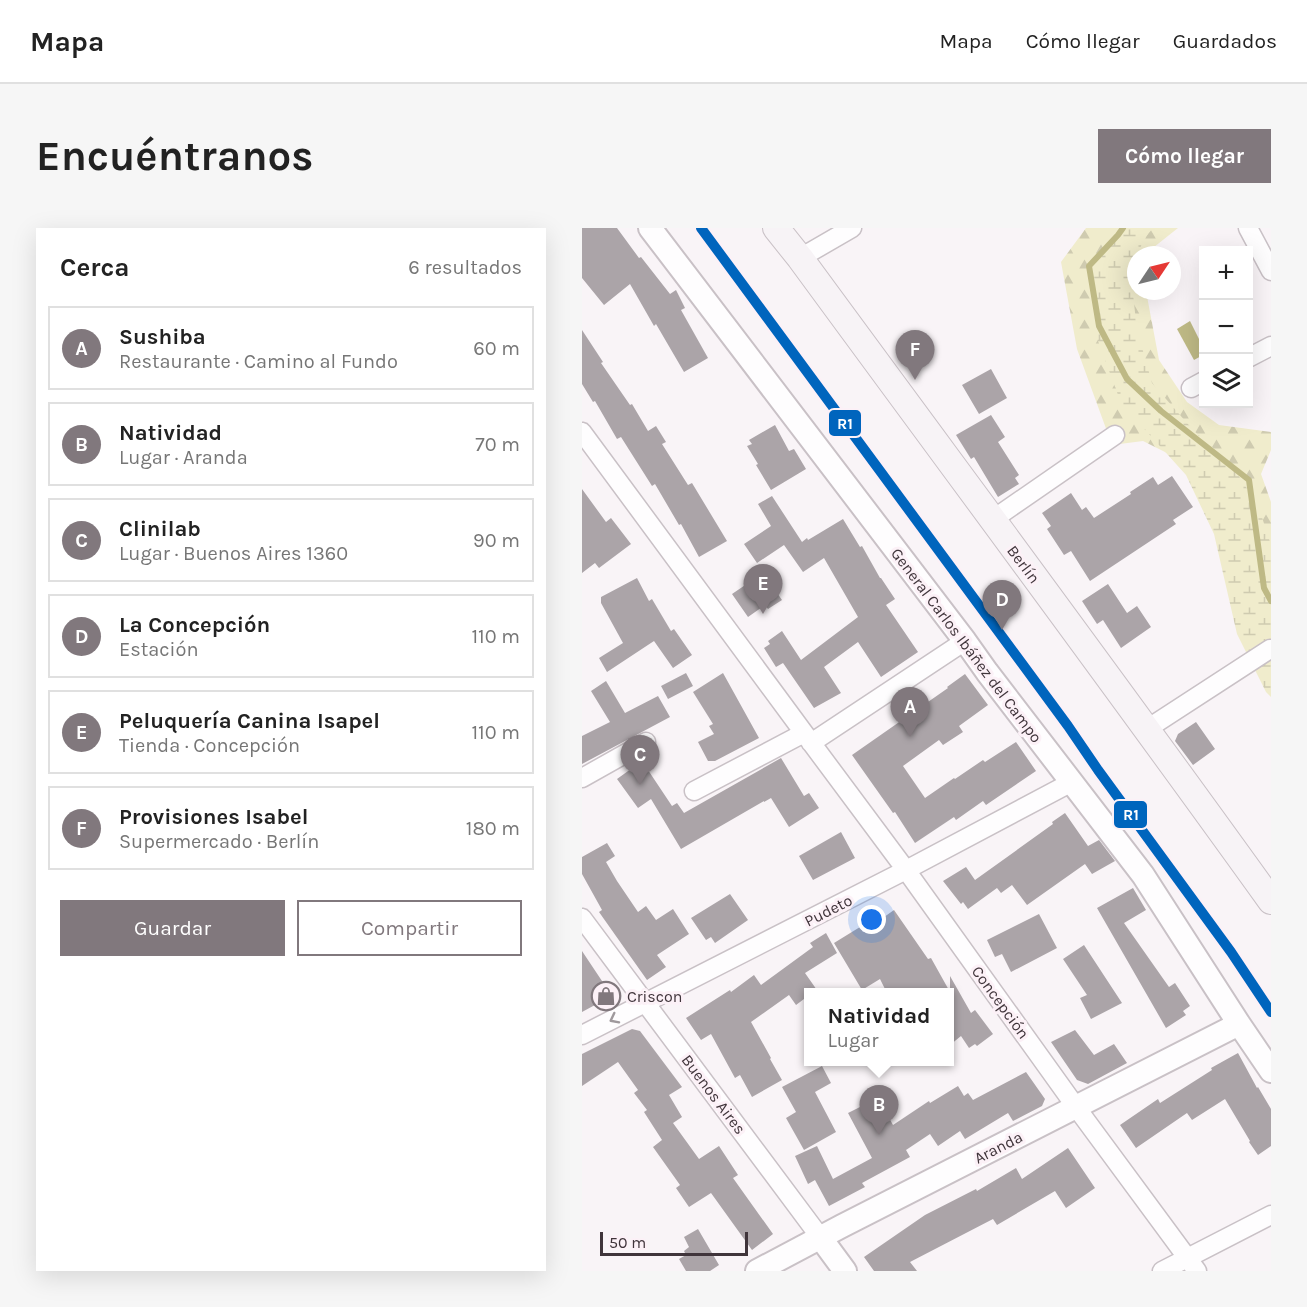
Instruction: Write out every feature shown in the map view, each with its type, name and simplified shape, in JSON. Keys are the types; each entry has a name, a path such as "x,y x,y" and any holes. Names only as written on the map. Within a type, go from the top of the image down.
{"main road":[{"name":"Berlín","path":"776,228 1147,729 1271,901"}],"street":[{"name":"General Carlos Ibáñez del Campo","path":"650,228 1143,875 1271,1071"},
{"path":"800,258 852,228"},
{"path":"1248,228 1271,270"},
{"path":"1253,355 1271,346"},
{"name":"Concepción","path":"582,432 906,870 1192,1265"},
{"path":"992,520 1115,435"},
{"path":"694,791 807,738 965,641"},
{"path":"1147,729 1270,649"},
{"path":"582,778 646,742"},
{"name":"Pudeto","path":"582,1035 906,870 1072,782"},
{"name":"Buenos Aires","path":"582,918 845,1271"},
{"name":"Aranda","path":"757,1271 1239,1024"},
{"path":"1162,1271 1192,1265 1271,1215"}],"green space":[{"path":"1086,228 1178,228 1155,246 1127,246 1127,300 1148,300 1159,360 1187,402 1219,425 1271,432 1271,450 1261,474 1271,502 1271,670 1213,476 1143,441 1112,445 1077,349 1061,262"},
{"path":"1115,228 1153,228 1141,246 1127,246 1127,300 1134,300 1137,330 1152,383 1194,431 1230,463 1258,505 1271,545 1271,697 1266,692 1237,634 1214,534 1186,475 1121,403 1098,341 1094,274"}],"shaded area":[{"path":"1190,321 1199,339 1199,357 1194,360 1177,329"}],"building":[{"path":"582,228 617,228 670,294 676,290 685,308 681,310 708,358 684,372 630,284 604,305 582,278"},
{"path":"582,330 603,362 601,363 630,405 632,404 648,431 656,426 666,442 662,444 688,485 692,483 727,541 699,557 655,484 652,486 621,437 617,439 595,401 593,402 582,384"},
{"path":"991,369 1007,398 979,414 962,385"},
{"path":"991,415 1005,437 998,442 1019,475 1015,478 1019,484 998,497 974,457 971,459 956,435"},
{"path":"775,425 789,451 794,449 806,469 771,490 747,446 752,444 749,440"},
{"path":"1172,476 1193,507 1173,520 1176,524 1090,581 1071,551 1064,555 1047,529 1051,526 1042,513 1071,493 1082,510 1086,507 1094,518 1153,477 1158,485"},
{"path":"582,489 606,522 611,518 631,544 599,568 595,563 582,573"},
{"path":"772,496 802,542 843,519 895,599 886,605 918,652 881,677 858,642 824,667 841,693 814,708 783,663 776,667 764,648 770,644 768,641 782,631 801,660 858,617 824,558 803,572 784,545 757,563 744,544 771,526 758,504"},
{"path":"763,573 782,600 768,609 765,605 748,617 732,594"},
{"path":"637,578 649,601 652,599 671,631 674,629 692,655 673,668 654,641 607,672 599,658 623,643 601,603 601,597"},
{"path":"1108,584 1127,613 1137,606 1151,627 1121,648 1103,620 1097,624 1082,601"},
{"path":"686,673 693,686 668,699 661,686"},
{"path":"723,673 759,738 715,761 708,761 698,742 714,734 709,726 713,724 693,692"},
{"path":"965,674 988,705 959,726 963,732 943,745 939,740 903,766 925,798 983,760 985,762 1016,742 1036,771 986,805 983,801 956,820 954,817 915,843 852,755"},
{"path":"606,681 625,713 658,696 670,717 582,764 582,736 610,722 591,691"},
{"path":"1196,722 1215,749 1193,765 1175,741 1178,734"},
{"path":"781,758 804,796 809,793 819,808 789,827 771,798 681,849 651,799 638,808 617,779 642,761 672,806 677,803 684,813"},
{"path":"1065,813 1088,846 1099,840 1115,861 1092,874 1085,864 1027,905 1012,885 1001,893 997,888 968,909 963,902 961,904 943,881 966,867 975,880"},
{"path":"841,832 855,858 813,880 799,856"},
{"path":"607,843 615,856 606,862 638,912 646,906 656,920 673,909 689,934 657,955 666,967 647,980 599,912 602,910 582,874 582,857"},
{"path":"1133,888 1146,910 1124,923 1169,987 1175,983 1190,1006 1183,1011 1186,1015 1166,1028 1097,908"},
{"path":"730,894 748,920 715,943 711,937 706,940 691,918"},
{"path":"894,910 928,959 931,958 948,988 884,988 880,979 865,988 861,988 834,943 860,927 863,932"},
{"path":"1039,914 1057,948 1011,972 1002,954 995,957 987,940"},
{"path":"826,933 837,953 805,973 816,988 804,988 804,999 796,1005 789,995 751,1022 782,1080 752,1097 740,1075 735,1078 711,1034 701,1040 686,1018 730,990 731,992 754,975 761,985 813,947 810,943"},
{"path":"1084,945 1122,1003 1091,1019 1080,998 1087,995 1063,959"},
{"path":"582,951 608,990 606,999 582,1012"},
{"path":"950,976 971,1013 975,1010 993,1034 977,1046 975,1044 969,1048 961,1036 954,1042 954,988 950,988"},
{"path":"632,1029 640,1031 682,1087 669,1095 682,1117 673,1123 699,1159 719,1146 738,1175 733,1178 773,1234 752,1250 711,1193 689,1207 676,1188 680,1185 653,1147 662,1140 644,1112 647,1110 634,1093 638,1090 618,1062 582,1086 582,1054"},
{"path":"1075,1030 1094,1055 1114,1044 1127,1063 1088,1084 1077,1080 1051,1042"},
{"path":"1238,1053 1271,1109 1271,1146 1258,1155 1225,1099 1192,1120 1187,1113 1136,1148 1120,1125 1158,1099 1160,1103 1212,1070 1211,1068"},
{"path":"822,1066 831,1083 815,1092 836,1132 804,1150 786,1118 796,1112 782,1087"},
{"path":"1026,1072 1045,1099 1042,1106 1013,1121 1008,1113 965,1139 960,1131 938,1146 930,1134 906,1150 910,1157 862,1183 865,1187 829,1206 815,1180 808,1184 795,1156 817,1146 833,1179 872,1158 848,1113 878,1098 893,1125 929,1101 930,1103 958,1086 964,1096 968,1093 973,1100"},
{"path":"1068,1148 1095,1188 1066,1208 1055,1191 997,1225 993,1219 910,1262 917,1271 874,1271 864,1257 925,1215 976,1189 977,1191 1016,1168 1022,1179"},
{"path":"698,1229 719,1265 710,1271 686,1271 679,1259 686,1255 684,1251 689,1247 684,1237"}],"waterway":[{"path":"1123,228 1089,266 1099,326 1127,379 1161,411 1249,480 1264,588 1271,601"}],"transit line":[{"name":"R1","path":"701,228 1068,726 1231,952 1271,1012"}],"place":[{"name":"Provisiones Isabel","path":"915,380"},
{"name":"Peluquería Canina Isapel","path":"763,614"},
{"name":"La Concepción","path":"1002,630"},
{"name":"Sushiba","path":"910,737"},
{"name":"Clinilab","path":"640,785"},
{"name":"Criscon","path":"606,996"},
{"name":"Natividad","path":"879,1135"}]}
